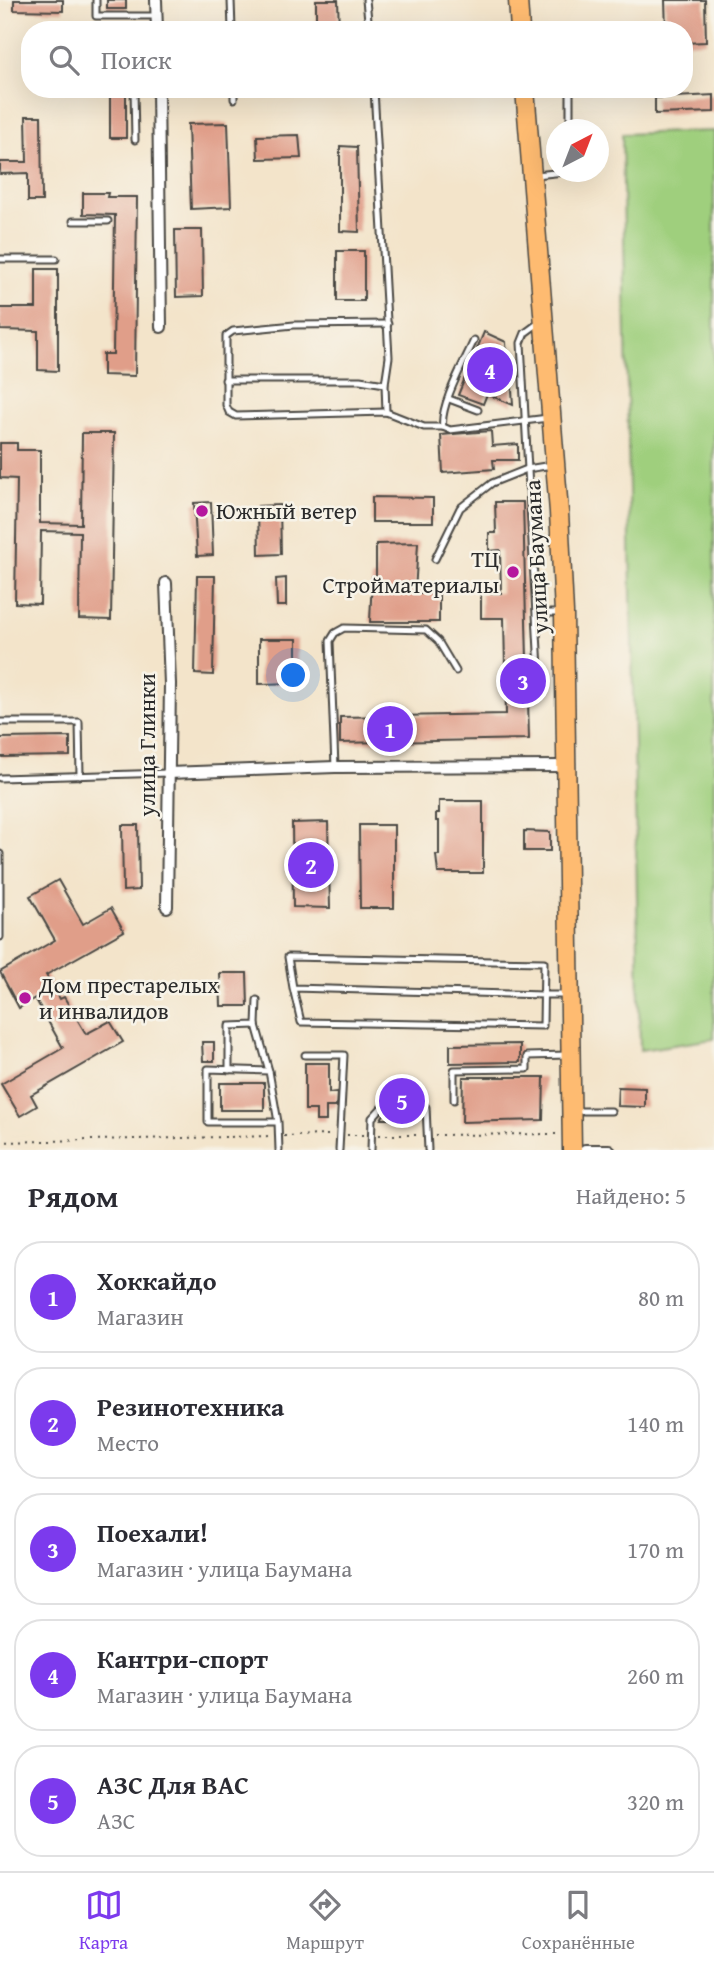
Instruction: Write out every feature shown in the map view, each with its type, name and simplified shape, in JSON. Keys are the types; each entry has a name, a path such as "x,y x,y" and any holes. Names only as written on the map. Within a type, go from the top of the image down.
{"main road":[{"path":"517,0 519,21"},
{"name":"улица Баумана","path":"526,98 564,613 572,1150"}],"street":[{"path":"156,0 157,21"},
{"path":"158,98 161,327"},
{"name":"улица Глинки","path":"166,583 170,684 167,907"},
{"path":"168,773 335,767 567,766"},
{"path":"585,1150 609,1150"}],"lane":[{"path":"96,0 96,16 157,16"},
{"path":"231,0 232,21"},
{"path":"366,0 368,21"},
{"path":"134,98 135,140"},
{"path":"375,98 390,357 385,384 386,412"},
{"path":"570,98 570,119"},
{"path":"532,176 546,174"},
{"path":"73,221 108,221"},
{"path":"0,259 56,260"},
{"path":"540,687 521,343 525,333 543,321"},
{"path":"388,324 294,325 233,331 226,336 225,380 229,412 236,416 386,412 424,427 443,427 450,430 551,418"},
{"path":"443,427 449,399 474,340"},
{"path":"225,380 360,380 385,384"},
{"path":"449,399 478,410"},
{"path":"435,559 460,508 492,483 527,469 555,465"},
{"path":"537,613 564,613"},
{"path":"335,767 330,641 335,633 345,628 426,630 438,641 456,671"},
{"path":"0,722 79,722 79,776"},
{"path":"0,778 168,773"},
{"path":"0,854 1,937"},
{"path":"288,957 544,962 543,1026 301,1022 293,988 288,957"},
{"path":"293,988 570,995"},
{"path":"257,1000 256,1026 269,1071 280,1136 279,1150"},
{"path":"229,1070 229,1026 256,1026"},
{"path":"305,1055 344,1055 339,1150"},
{"path":"454,1100 454,1070 527,1069 527,1056 571,1055"},
{"path":"269,1071 208,1069 208,1122 278,1122"},
{"path":"371,1150 372,1118 383,1106 390,1105"},
{"path":"404,1105 426,1107 428,1150"},
{"path":"572,1111 611,1111"}],"path":[{"path":"0,1142 340,1135 556,1134"}],"green space":[{"path":"714,131 714,1039 640,1050 622,134"}],"building":[{"path":"14,0 63,0 63,11 14,10"},
{"path":"107,0 126,0 126,9 107,9"},
{"path":"316,0 338,0 339,21 316,21"},
{"path":"665,0 705,0 706,42 693,43 693,21 666,21"},
{"path":"714,95 714,112 655,114 655,98"},
{"path":"110,98 126,98 126,138 110,138"},
{"path":"26,116 41,116 42,201 28,201 28,173 0,174 0,162 27,162"},
{"path":"228,123 231,207 191,209 188,124"},
{"path":"299,135 301,158 258,159 257,136"},
{"path":"340,146 357,147 359,232 340,231"},
{"path":"83,193 108,193 107,197 137,197 135,376 103,375 103,354 113,354 115,215 83,214"},
{"path":"175,230 202,230 203,296 176,297"},
{"path":"337,251 364,251 364,301 337,301"},
{"path":"36,269 58,269 58,371 38,370 38,331 0,330 0,308 36,308"},
{"path":"484,332 506,342 507,363 515,366 511,375 513,405 487,394 483,404 458,395"},
{"path":"491,431 492,446 518,444 518,460 493,460 494,469 443,473 441,435"},
{"path":"82,433 114,433 111,620 79,619 80,532 41,531 40,604 15,603 17,479 0,478 0,443 17,443 17,450 40,450 40,523 81,524"},
{"path":"372,497 433,498 433,522 372,522"},
{"path":"211,502 213,555 197,556 194,503"},
{"path":"495,502 523,502 529,739 340,743 340,717 506,714 504,618 481,618 481,593 501,593 500,550 489,551 489,533 496,533"},
{"path":"280,505 281,554 259,555 258,506"},
{"path":"418,543 415,593 439,593 439,622 370,622 372,577 376,577 376,544"},
{"path":"197,576 215,576 213,675 195,674"},
{"path":"286,578 286,606 277,606 276,579"},
{"path":"259,639 297,639 297,683 259,684"},
{"path":"70,737 70,756 0,757 0,738"},
{"path":"439,801 483,801 483,873 438,873 436,855 439,855 439,821 436,821 436,813 439,813"},
{"path":"328,822 330,908 293,907 292,823"},
{"path":"122,825 138,825 139,890 123,891"},
{"path":"359,825 394,825 394,908 360,908"},
{"path":"524,831 550,832 550,851 524,851"},
{"name":"Дом престарелых и инвалидов","path":"58,880 83,924 111,908 124,931 46,975 60,999 64,997 86,1034 110,1021 123,1042 31,1095 37,1106 20,1116 1,1084 63,1048 35,998 19,1008 0,972 55,940 30,896"},
{"path":"220,973 247,973 248,1006 221,1006"},
{"path":"202,1042 214,1042 214,1061 203,1061"},
{"path":"520,1044 520,1062 450,1063 450,1045"},
{"path":"305,1063 329,1063 329,1093 337,1092 336,1107 326,1107 326,1121 316,1121 316,1110 305,1110"},
{"path":"463,1077 544,1077 543,1120 462,1122"},
{"path":"220,1083 264,1083 264,1110 220,1110"},
{"path":"618,1087 645,1088 645,1107 617,1106"},
{"path":"391,1090 404,1090 404,1100 399,1107 403,1110 416,1110 416,1119 381,1119 386,1111 395,1106 390,1100"}],"place":[{"name":"Кантри-спорт","path":"490,370"},
{"name":"Южный ветер","path":"202,511"},
{"name":"ТЦ Стройматериалы","path":"513,572"},
{"name":"Поехали!","path":"523,681"},
{"name":"Хоккайдо","path":"390,729"},
{"name":"Резинотехника","path":"311,865"},
{"name":"Дом престарелых и инвалидов","path":"25,998"},
{"name":"АЗС Для ВАС","path":"402,1101"}]}
